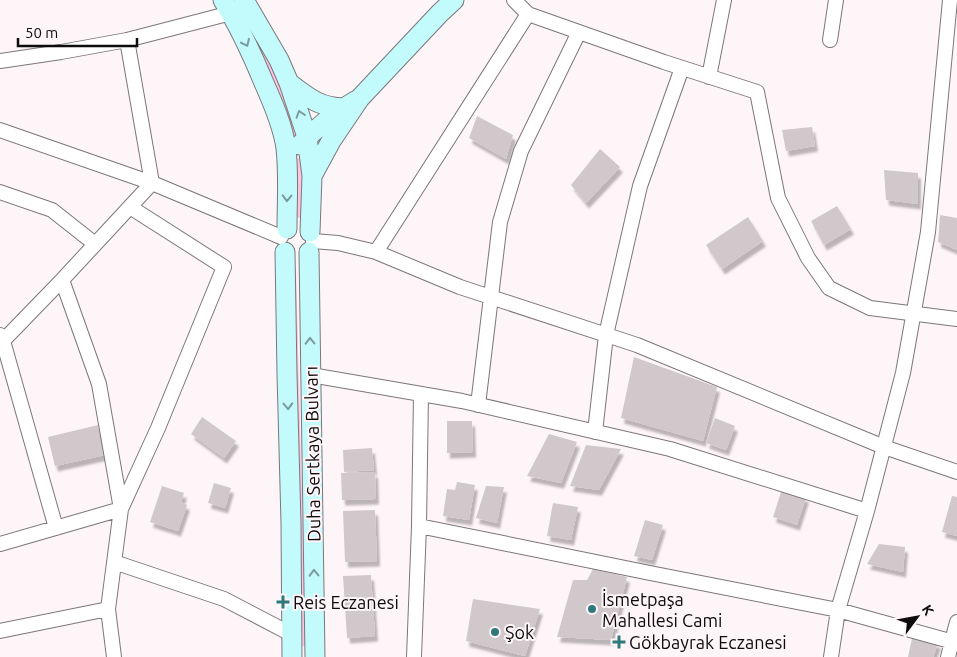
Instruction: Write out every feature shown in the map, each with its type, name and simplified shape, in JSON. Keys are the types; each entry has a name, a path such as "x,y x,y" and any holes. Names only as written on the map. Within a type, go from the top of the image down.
{"main road":[{"path":"312,176 331,141 360,98 454,0"},
{"name":"Duha Sertkaya Bulvarı","path":"233,4 279,60 289,83 307,137 312,176 310,242 311,375 316,657"},
{"name":"Duha Sertkaya Bulvarı","path":"233,4 282,128 286,147 285,240 292,657"},
{"path":"289,83 320,104 343,108"},
{"path":"287,159 322,123 360,98"},
{"path":"296,225 301,226 310,242 300,257 289,255 285,240 296,225"}],"street":[{"path":"514,0 528,14 757,92 778,198 808,258 829,288 870,308 957,319"},
{"path":"709,77 724,0"},
{"path":"830,40 836,0"},
{"path":"831,657 838,610 867,511 903,373 914,313 928,232 950,0"},
{"path":"0,61 127,40 233,4"},
{"path":"376,252 528,14"},
{"path":"478,404 500,222 521,151 579,32"},
{"path":"127,40 152,183"},
{"path":"595,432 606,335 640,186 682,68"},
{"path":"0,130 152,183 285,240"},
{"path":"56,528 1,340 62,280 152,183"},
{"path":"0,192 52,210 96,244"},
{"path":"114,657 108,609 121,509 158,428 224,267 130,207"},
{"path":"310,242 338,243 376,252 460,287 637,345 884,447 957,472"},
{"path":"62,280 99,384 121,509"},
{"path":"311,375 478,404 670,449 867,511"},
{"path":"414,657 419,526 420,394"},
{"path":"0,544 121,509"},
{"path":"419,526 838,610 954,642"},
{"path":"114,562 224,599 291,634"},
{"path":"0,631 108,609"},
{"path":"948,657 954,642 957,622"}],"shaded area":[{"path":"233,0 239,0 281,86 300,133 293,140"},
{"path":"302,155 302,218 292,217 295,161"},
{"path":"296,269 306,646 302,646 292,270"}],"building":[{"path":"477,116 513,135 506,159 469,138"},
{"path":"812,127 815,146 786,151 782,130"},
{"path":"600,149 620,167 586,203 571,185"},
{"path":"884,170 918,173 918,204 886,200"},
{"path":"837,206 851,229 824,245 811,221"},
{"path":"940,215 957,218 957,250 938,242"},
{"path":"748,217 763,241 722,269 706,245"},
{"path":"634,357 717,387 703,441 621,418"},
{"path":"202,417 236,441 224,458 191,434"},
{"path":"715,418 735,426 726,450 706,443"},
{"path":"447,421 472,421 473,452 447,453"},
{"path":"98,425 105,455 55,466 48,437"},
{"path":"549,434 577,442 561,483 527,476"},
{"path":"586,445 621,449 599,490 570,486"},
{"path":"372,448 374,470 344,472 343,450"},
{"path":"375,472 376,499 342,500 341,473"},
{"path":"457,482 475,485 469,520 443,516 447,489 455,490"},
{"path":"214,483 231,488 225,508 208,503"},
{"path":"162,486 184,493 181,502 187,505 178,531 150,522"},
{"path":"486,486 504,487 497,523 476,518"},
{"path":"782,489 806,497 797,525 773,517"},
{"path":"952,496 957,497 957,536 942,532"},
{"path":"553,503 578,507 571,540 547,536"},
{"path":"375,510 377,561 345,562 343,511"},
{"path":"645,520 663,525 652,560 634,556"},
{"path":"879,544 905,547 903,572 867,564"},
{"name":"İsmetpaşa Mahallesi Cami","path":"593,569 627,577 611,640 557,637 573,580 587,580"},
{"path":"371,575 375,636 347,638 343,576"},
{"path":"473,599 540,609 525,656 466,641"},
{"path":"913,634 938,643 933,657 908,657"}],"place":[{"name":"Reis Eczanesi","path":"283,602"},
{"name":"İsmetpaşa Mahallesi Cami","path":"592,609"},
{"name":"Şok","path":"495,632"},
{"name":"Gökbayrak Eczanesi","path":"619,642"}]}
